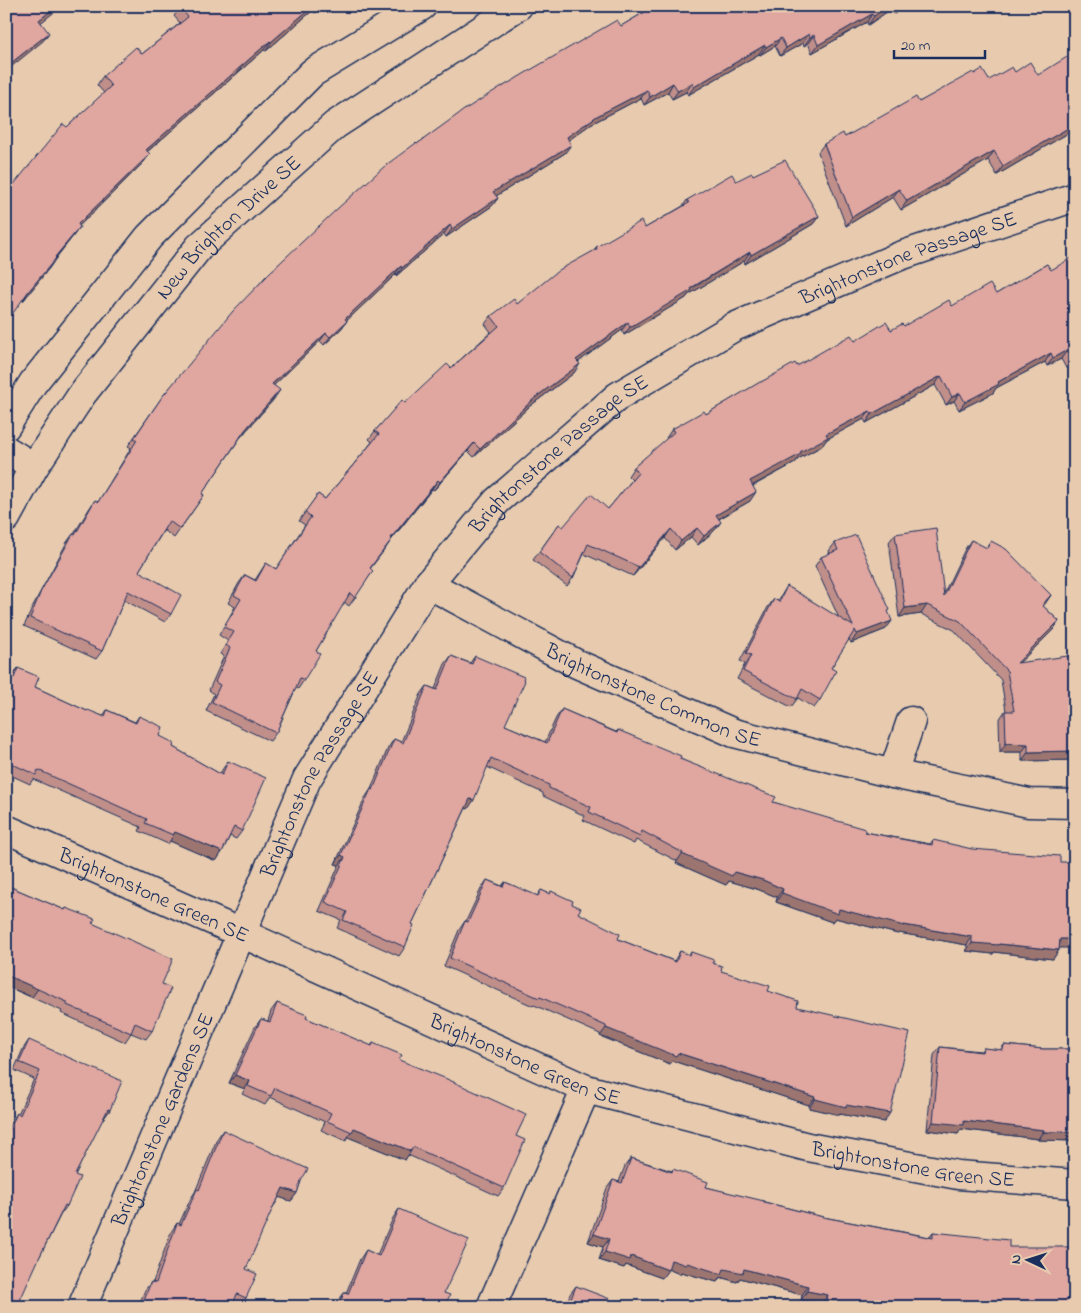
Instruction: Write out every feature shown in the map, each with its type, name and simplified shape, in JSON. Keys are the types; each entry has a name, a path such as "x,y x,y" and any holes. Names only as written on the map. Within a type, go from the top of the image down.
{"street":[{"path":"6,426 33,383 149,237 312,73 422,6"},
{"name":"New Brighton Drive SE","path":"6,518 34,467 83,393 199,247 335,125 518,6"},
{"name":"Brightonstone Passage SE","path":"241,933 307,778 428,584 497,501 618,396 734,327 900,256 1075,197"},
{"path":"6,450 34,467"},
{"name":"Brightonstone Common SE","path":"428,584 577,664 734,732 893,774 1029,803 1075,804"},
{"path":"893,774 911,721"},
{"name":"Brightonstone Green SE","path":"6,830 241,933 586,1089 808,1147 958,1175 1075,1184"},
{"name":"Brightonstone Gardens SE","path":"82,1307 241,933"},
{"path":"491,1307 586,1089"}],"building":[{"path":"6,6 57,6 39,20 49,33 6,67"},
{"path":"182,6 313,6 270,41 146,150 150,154 78,224 80,227 28,292 6,323 6,194 63,124 67,127 111,86 103,76 136,47 142,54 188,17 180,8"},
{"path":"655,6 888,6 874,16 872,14 818,45 814,35 810,37 809,34 786,48 781,38 766,47 765,45 694,87 692,83 678,91 673,83 650,97 647,90 597,116 567,137 571,145 493,192 498,198 452,229 450,225 402,268 401,266 345,319 347,321 330,337 326,333 272,384 280,390 245,430 180,529 169,521 139,571 181,595 171,614 128,591 102,651 30,618 41,591 73,534 75,535 95,500 98,502 137,440 134,438 162,397 233,311 266,276 386,165 416,143 502,86 617,20 621,26"},
{"path":"1075,52 1075,124 1003,166 994,151 907,201 899,189 852,217 824,144 843,133 845,137 916,97 919,102 973,72 974,74 982,69 989,80 1012,67 1015,72 1030,62 1038,75"},
{"path":"785,160 819,216 751,255 750,252 630,327 628,322 576,360 580,364 536,397 480,449 474,443 440,482 438,480 391,538 370,568 373,571 355,598 350,593 316,651 320,654 304,680 300,678 276,733 212,702 220,685 215,682 230,648 226,645 234,632 224,627 241,599 234,595 245,575 256,581 266,563 276,569 311,517 305,512 318,494 325,499 379,434 375,431 402,400 405,403 447,364 451,368 499,326 491,316 514,299 517,304 559,270 641,221 645,228 689,203 687,200 732,174 736,181"},
{"path":"1075,256 1075,358 1072,359 1067,350 1053,358 1051,353 965,402 960,393 952,397 941,376 872,414 870,411 826,434 828,437 800,452 801,454 750,481 756,492 716,515 721,522 704,536 697,528 681,541 671,529 639,567 588,544 573,578 539,552 559,524 563,527 591,494 608,509 638,473 634,467 674,432 672,429 704,411 706,414 760,382 795,363 797,366 851,335 855,341 886,322 891,330 902,324 904,326 949,300 952,306 990,284 996,294 1047,264 1051,270"},
{"path":"936,528 944,596 971,540 987,548 991,541 1006,549 1051,595 1042,605 1059,621 1017,663 1075,655 1075,751 1028,752 1028,744 1006,743 1005,711 1014,711 1007,671 960,621 927,605 905,608 895,534"},
{"path":"856,535 890,610 888,611 892,621 857,634 855,630 831,668 836,671 820,700 802,689 797,699 743,671 751,655 746,653 774,599 779,602 787,586 853,626 821,557 838,550 835,543"},
{"path":"451,656 472,664 475,656 524,677 525,681 505,725 547,743 562,709 617,733 618,730 681,756 680,759 776,797 773,802 865,829 865,832 932,845 933,840 972,849 1060,856 1060,862 1075,862 1075,939 1060,939 1059,950 972,943 972,937 904,926 839,909 838,914 782,893 783,889 763,880 734,872 732,876 682,854 642,831 640,836 589,812 591,807 549,788 549,785 491,758 474,800 470,799 412,924 414,925 405,947 343,920 347,912 325,902 345,857 341,855 371,789 373,790 394,739 403,743 427,686 437,690"},
{"path":"18,668 39,677 35,687 87,711 105,717 107,710 136,723 139,716 163,727 160,736 174,743 173,747 222,775 228,761 266,778 242,831 234,827 222,852 175,832 173,835 145,823 147,819 38,770 36,775 8,762 10,758 6,756 6,675 14,678"},
{"path":"487,880 503,887 505,882 538,896 541,890 550,894 551,891 573,901 572,904 581,908 578,913 620,934 618,939 676,962 680,951 690,955 691,952 714,960 712,963 722,966 721,971 770,986 768,991 798,1001 797,1007 910,1033 890,1113 846,1105 846,1107 815,1099 815,1097 678,1053 676,1056 606,1028 606,1026 450,958 465,921 468,922"},
{"path":"6,885 65,910 66,908 95,919 92,923 173,959 162,984 171,988 152,1031 135,1023 131,1033 67,1005 67,1002 6,975"},
{"path":"277,1003 307,1015 306,1018 372,1046 373,1043 402,1055 399,1060 447,1079 526,1115 516,1136 525,1140 504,1188 413,1147 411,1151 354,1128 352,1132 327,1121 331,1113 275,1088 271,1096 248,1086 250,1081 235,1075 261,1019 270,1022"},
{"path":"29,1040 122,1081 110,1110 108,1109 75,1175 80,1177 67,1206 65,1205 40,1256 17,1307 6,1307 6,1137 17,1113 20,1115 40,1071 19,1062"},
{"path":"1004,1045 1043,1049 1075,1049 1075,1132 1044,1132 1044,1130 964,1121 964,1125 933,1122 940,1047 982,1052 983,1048 1003,1050"},
{"path":"223,1130 308,1169 297,1193 283,1188 275,1203 246,1269 257,1274 246,1298 237,1294 232,1307 141,1307 151,1282 156,1283 177,1223 181,1225 197,1189 199,1190"},
{"path":"631,1158 672,1172 673,1169 708,1182 706,1187 823,1217 933,1238 933,1232 1009,1240 1009,1247 1075,1247 1075,1307 860,1307 827,1300 828,1295 807,1291 808,1286 744,1269 743,1273 724,1269 722,1274 671,1260 668,1270 631,1256 630,1260 605,1252 609,1239 594,1234 613,1180 622,1183"},
{"path":"399,1209 469,1240 444,1293 450,1295 444,1307 338,1307 344,1293 348,1294 366,1250 379,1256"},
{"path":"576,1286 610,1299 610,1302 622,1307 568,1307"}]}
